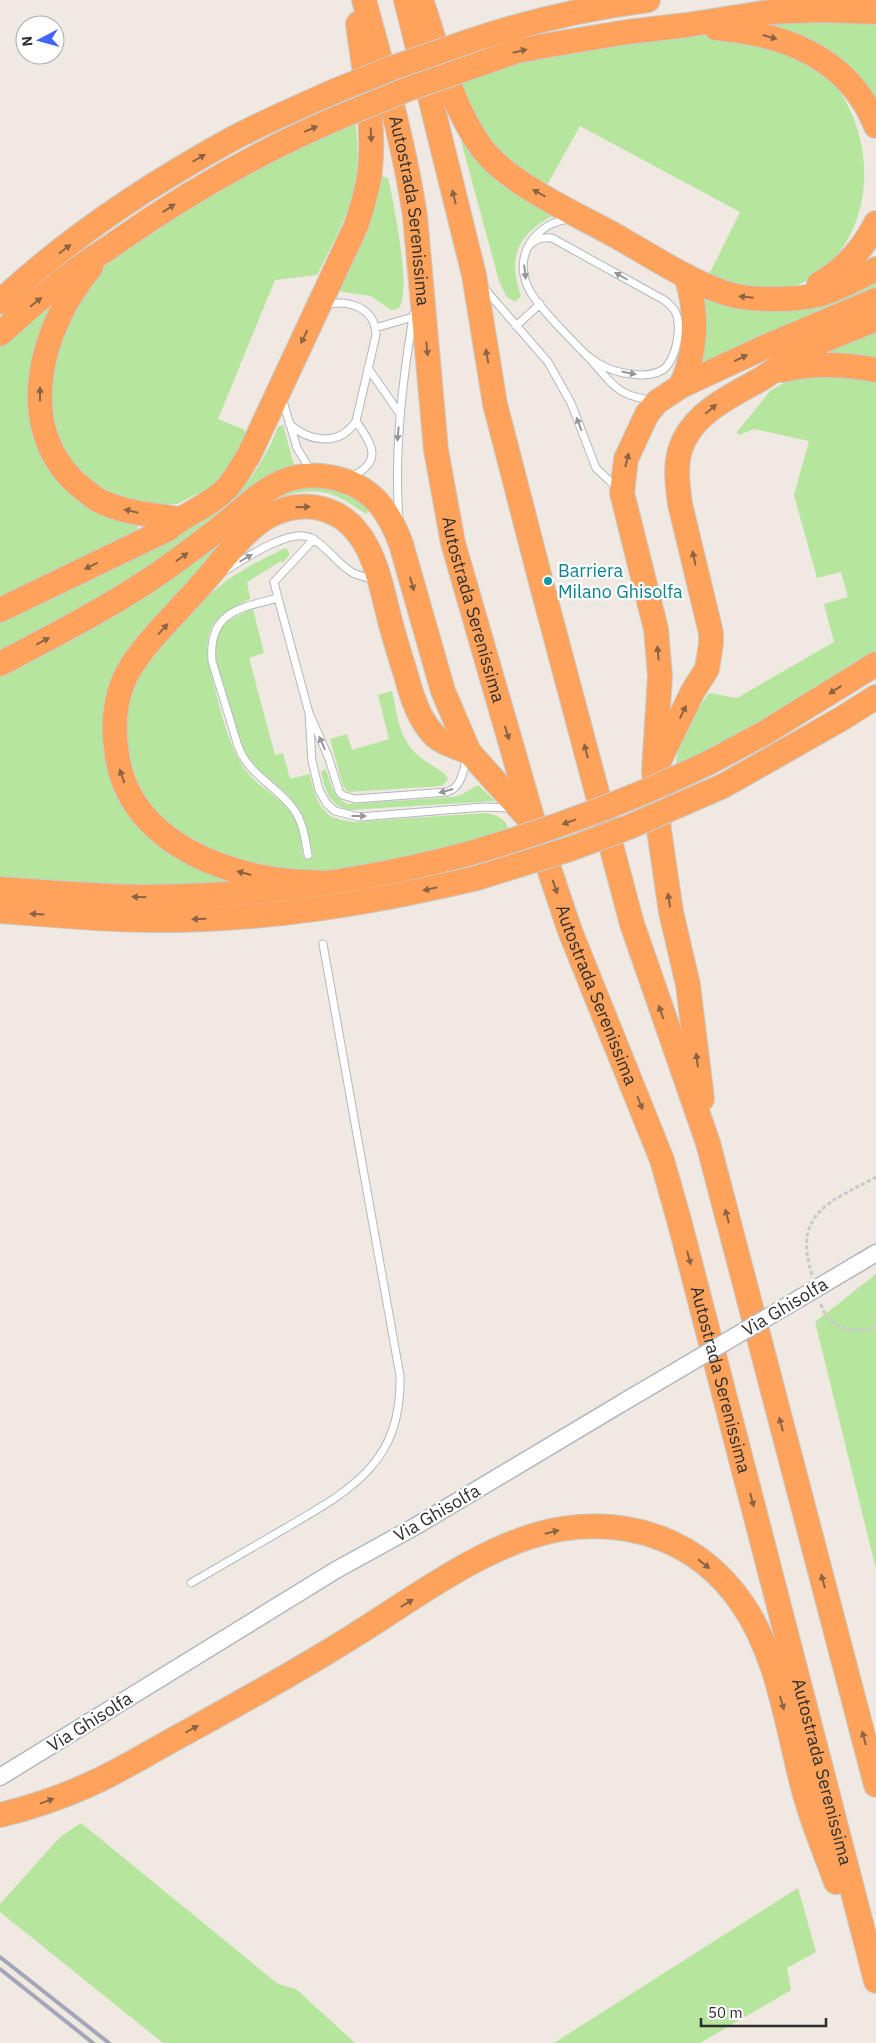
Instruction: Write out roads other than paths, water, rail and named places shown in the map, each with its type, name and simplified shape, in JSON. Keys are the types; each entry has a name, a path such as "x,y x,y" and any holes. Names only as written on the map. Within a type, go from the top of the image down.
{"highway":[{"path":"0,610 168,529 226,489 249,455 356,226 364,203 370,171 372,137 355,0"},
{"name":"Autostrada Serenissima","path":"364,0 396,116 409,178 415,216 436,450 454,543 534,824 570,931 662,1160 876,1981"},
{"path":"406,0 474,275 495,404 601,808 644,961 708,1143 876,1785"},
{"path":"421,0 452,93 470,130 482,148 512,176 686,276 741,297 794,299 818,295 876,269"},
{"path":"0,302 90,230 188,165 234,138 336,90 392,68 505,29 593,8 648,0"},
{"path":"0,334 70,274 214,179 257,155 342,116 408,89 517,52 627,32 769,12 822,10 876,12"},
{"path":"687,25 750,32 786,42 816,56 842,75 854,87 865,103 876,126"},
{"path":"794,299 832,276 846,265 869,238 876,223"},
{"path":"102,253 84,275 70,298 47,347 41,372 39,394 41,418 47,440 56,459 68,475 97,499 114,507 134,512 180,519"},
{"path":"681,386 691,359 694,334 691,289 686,276"},
{"path":"708,1143 688,985 664,872 654,771 660,676 656,629 622,493 626,459 648,414 657,402 681,386 765,347 876,300"},
{"path":"654,771 693,691 707,669 711,644 711,632 680,504 677,484 678,456 684,441 699,420 716,405 772,372 799,353 876,319"},
{"path":"772,372 808,365 876,370"},
{"path":"0,664 64,630 157,575 193,550 260,493 288,479 314,476 344,481 363,489 384,508 393,522 443,691 469,752 517,808 534,824"},
{"path":"327,883 264,878 219,865 179,846 145,818 134,803 118,764 115,743 117,701 124,680 148,644 258,524 269,516 296,507 322,509 342,518 362,538 375,561 409,688 418,711 428,729 438,739 469,752"},
{"path":"0,888 79,895 140,897 247,893 327,883 411,868 467,854 564,824 629,799 710,762 766,732 876,664"},
{"path":"0,911 155,920 252,916 374,901 477,878 570,849 629,827 722,786 841,719 876,697"},
{"path":"0,1815 22,1810 87,1786 257,1693 467,1566 506,1546 560,1530 590,1526 616,1526 647,1532 676,1544 704,1563 724,1581 742,1603 758,1632 771,1666 804,1793 876,1994"}],"street":[{"name":"Via Ghisolfa","path":"0,1777 336,1570 416,1526 876,1253"}],"lane":[{"path":"592,222 574,219 555,222 538,233 527,248 524,257 524,277 527,286 540,304 620,390 632,396 657,402"},
{"path":"527,248 539,238 552,238 664,300 676,312 678,322 675,346 666,366 659,371 642,376 610,369 586,354"},
{"path":"474,275 548,362 564,389 596,468 622,493"},
{"path":"401,544 398,445 400,414 413,317 421,289"},
{"path":"289,424 305,436 324,439 345,433 356,421 376,328 366,312 350,303 335,302 318,306"},
{"path":"516,326 540,304"},
{"path":"376,328 413,317"},
{"path":"368,368 400,414"},
{"path":"279,388 297,448 314,476"},
{"path":"344,481 368,467 373,455 369,440 356,421"},
{"path":"204,582 260,550 285,539 304,535 314,540 352,572 380,582"},
{"path":"314,540 274,582 309,713 328,756 336,786 342,795 348,798 400,796 452,790 460,782 469,752"},
{"path":"278,598 238,610 222,620 214,632 211,650 212,660 241,756 252,770 293,808 301,824 308,855"},
{"path":"309,713 312,762 319,790 327,804 335,811 359,816 484,807 517,808"},
{"path":"191,1583 334,1500 359,1481 380,1457 393,1428 401,1401 400,1376 324,944"}],"railway":[{"path":"0,1957 109,2043"},
{"path":"0,1969 93,2043"}],"place":[{"name":"Barriera Milano Ghisolfa","path":"548,581"}]}
